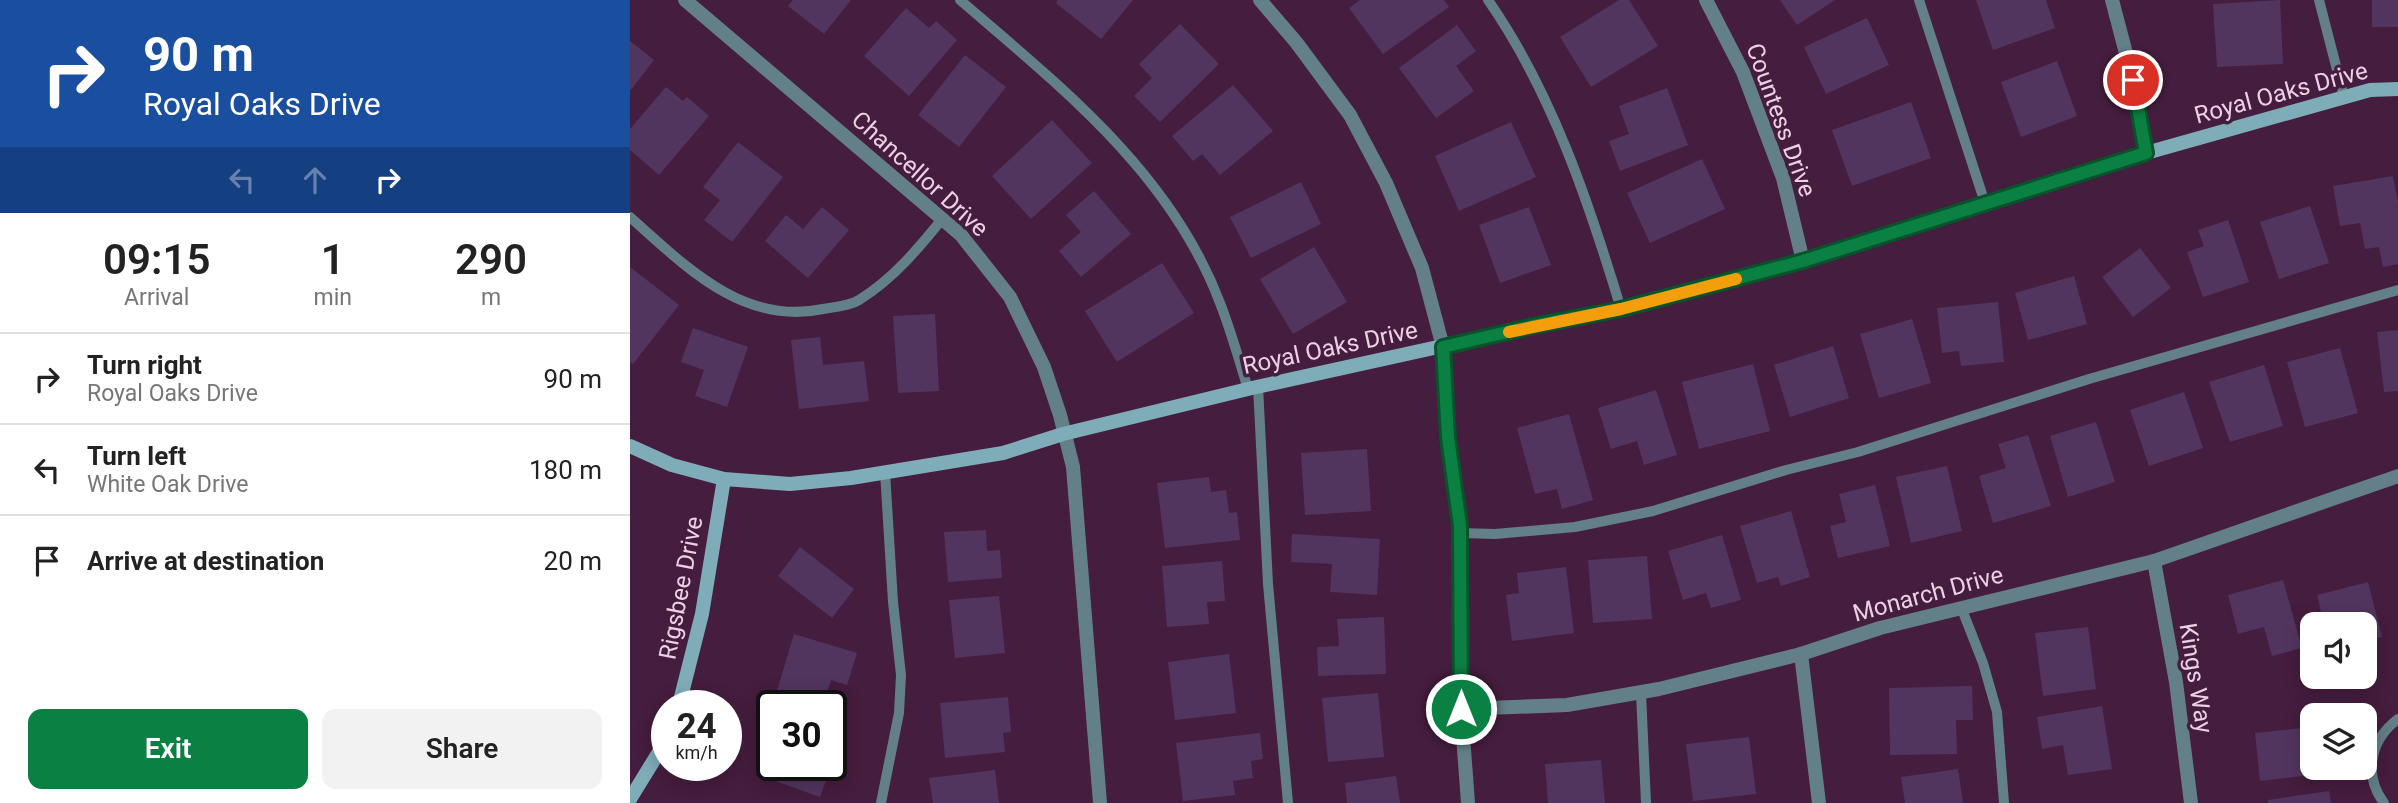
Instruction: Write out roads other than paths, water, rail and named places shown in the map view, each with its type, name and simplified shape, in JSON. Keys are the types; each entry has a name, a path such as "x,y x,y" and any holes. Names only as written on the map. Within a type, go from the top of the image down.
{"street":[{"name":"Chancellor Drive","path":"685,0 943,218 961,235 1010,297 1044,367 1073,467 1100,803"},
{"path":"1260,0 1296,42 1350,115 1380,172 1422,268 1443,347 1448,437 1460,533 1461,709 1468,803"},
{"name":"Countess Drive","path":"1706,0 1743,72 1783,178 1803,261"},
{"path":"2112,0 2133,80 2146,153"},
{"name":"Royal Oaks Drive","path":"630,446 672,465 724,479 790,484 851,478 1003,453 1063,433 1253,387 1621,309 1803,261 2146,153 2370,90 2398,89"},
{"name":"Monarch Drive","path":"1461,709 1567,705 1641,692 1801,654 1880,628 2154,561 2398,476"},
{"name":"Rigsbee Drive","path":"683,690 702,614 724,479"},
{"name":"Kings Way","path":"2154,561 2176,682 2191,803"},
{"path":"1801,654 1819,803"},
{"path":"633,788 651,762"}],"lane":[{"path":"960,0 1063,88 1119,143 1151,181 1192,245 1220,301 1253,387 1288,803"},
{"path":"1488,0 1510,32 1571,157 1599,235 1621,309"},
{"path":"1919,0 1985,203"},
{"path":"2319,0 2344,97"},
{"path":"630,217 712,287 758,308 801,314 857,302 907,261 943,218"},
{"path":"1460,533 1495,534 1575,527 1653,511 1786,470 1871,448 2089,379 2398,290"},
{"path":"881,803 899,713 901,674 892,603 885,472"},
{"path":"1961,607 1983,663 1997,712 2004,803"},
{"path":"1641,692 1646,803"},
{"path":"2384,803 2376,793 2370,769 2377,743 2398,719"}]}
